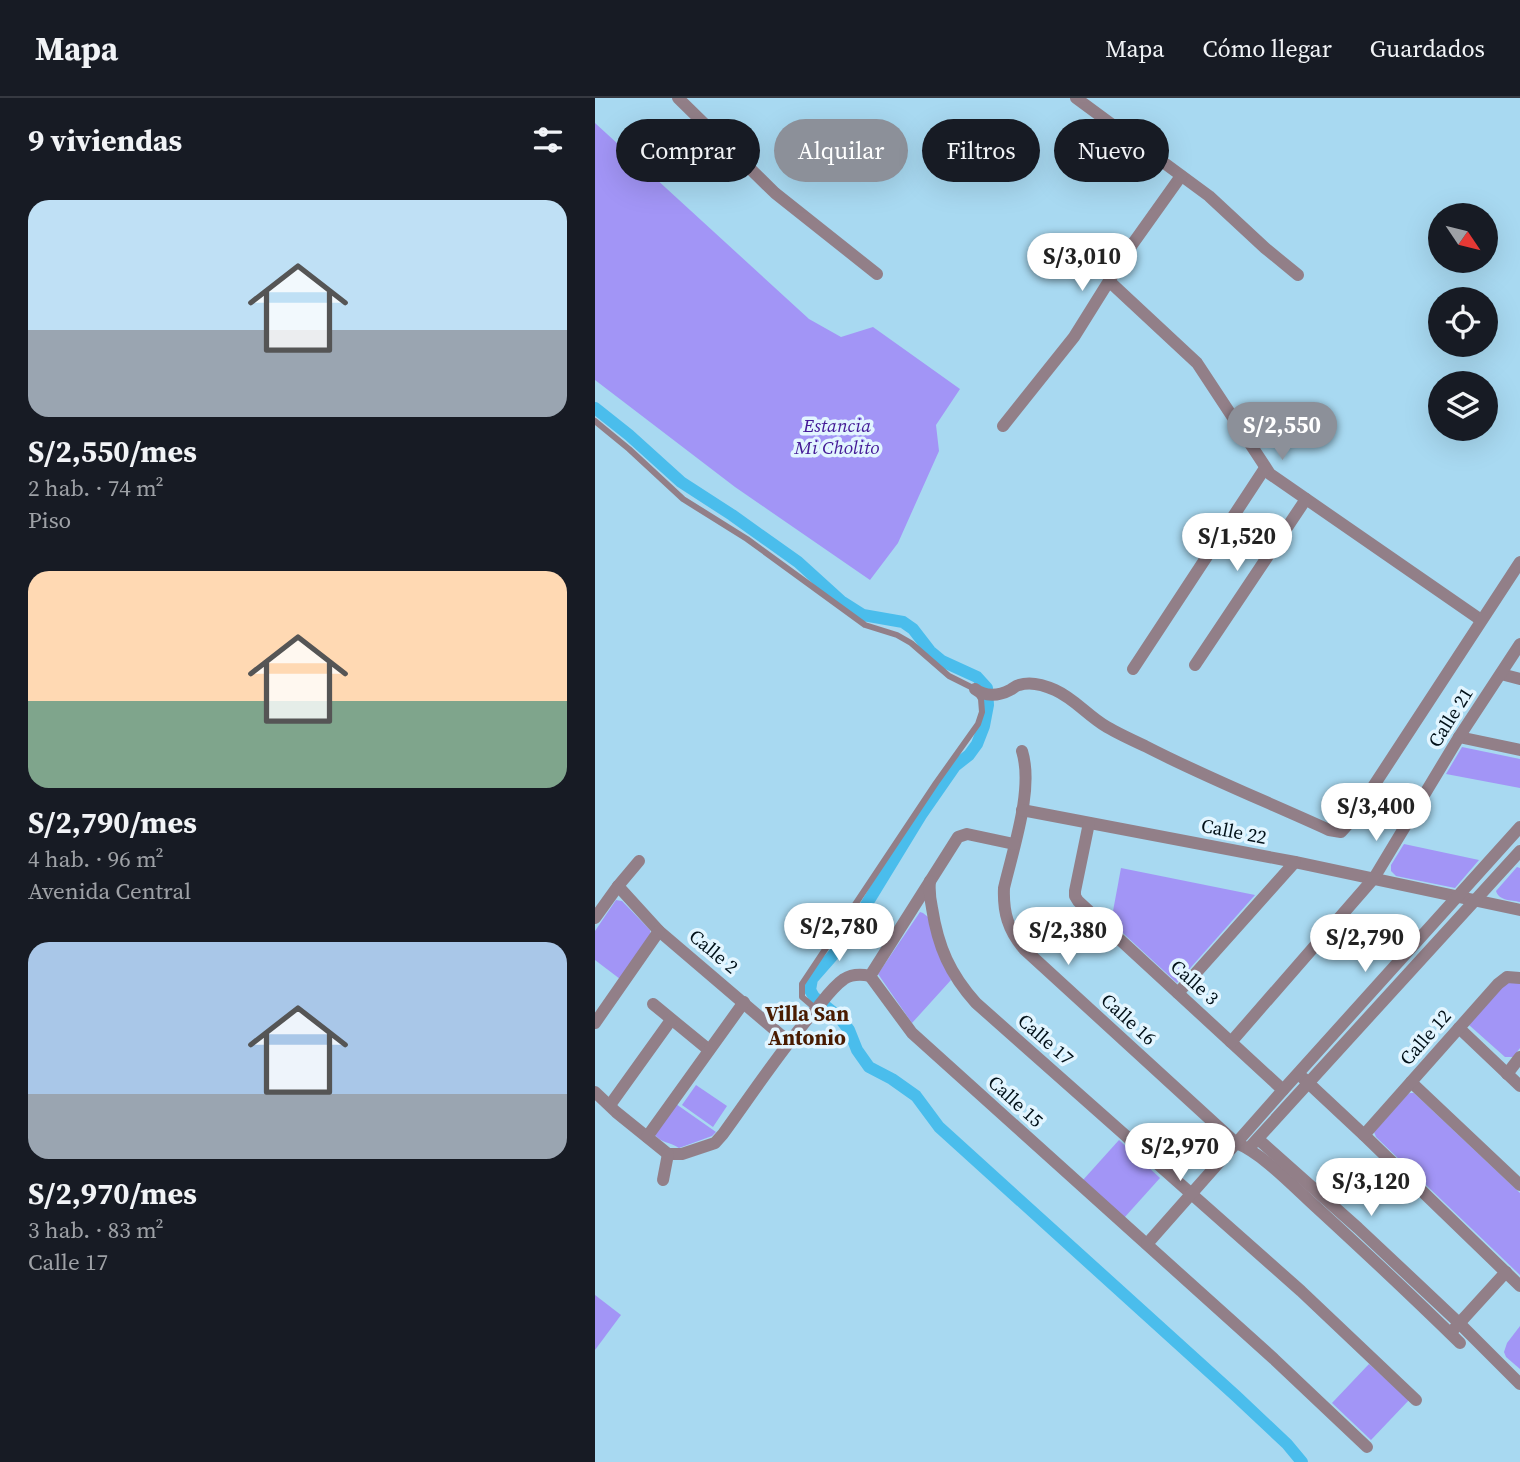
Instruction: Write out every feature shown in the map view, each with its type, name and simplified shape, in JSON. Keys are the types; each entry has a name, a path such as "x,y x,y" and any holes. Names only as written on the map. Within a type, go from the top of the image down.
{"street":[{"path":"678,98 775,193 877,274"},
{"path":"1076,98 1209,196 1265,248 1299,275"},
{"path":"1003,426 1074,337 1129,249 1181,176"},
{"path":"1109,282 1197,363 1270,474 1481,620"},
{"path":"1133,669 1265,468"},
{"path":"1195,665 1306,499"},
{"path":"982,692 999,694 1018,685 1044,685 1066,695 1105,726 1176,762 1329,831 1341,832 1520,562"},
{"name":"Calle 21","path":"1231,1042 1374,878 1459,737 1520,644"},
{"path":"1501,674 1520,679"},
{"path":"1459,737 1520,750"},
{"name":"Calle 16","path":"1022,751 1026,773 1022,810 1004,888 1004,904 1015,939 1236,1143"},
{"name":"Calle 22","path":"1022,810 1295,862 1520,910"},
{"name":"Calle 3","path":"1089,822 1075,896 1080,904 1283,1090"},
{"path":"1147,1244 1520,827"},
{"path":"595,1092 668,1154 682,1154 715,1143 789,1042 835,987 846,977 861,974 870,976 961,835 1014,844"},
{"path":"1254,1143 1520,851"},
{"path":"595,918 639,862"},
{"path":"1178,993 1295,862"},
{"name":"Calle 17","path":"930,880 930,899 937,937 947,963 976,1003 1301,1291 1416,1400"},
{"name":"Calle 2","path":"618,886 659,931 789,1042"},
{"path":"595,1023 659,931"},
{"name":"Calle 15","path":"870,976 912,1033 1274,1359 1367,1447"},
{"name":"Calle 12","path":"1364,1135 1503,979 1511,976 1520,978"},
{"path":"647,1137 744,1002"},
{"path":"653,1004 709,1050"},
{"path":"610,1105 671,1020"},
{"path":"1459,1028 1520,1086"},
{"path":"1507,1074 1520,1057"},
{"path":"1298,1074 1520,1286"},
{"path":"1411,1082 1520,1185"},
{"path":"1236,1143 1254,1143 1358,1228 1454,1328 1520,1384"},
{"path":"663,1180 668,1154"},
{"path":"1454,1328 1506,1272"},
{"path":"1454,1328 1459,1343"}],"lane":[{"path":"595,421 683,499 747,539 865,625 904,638 949,676 982,692 981,718 978,724 802,984 801,997 819,1006"}],"green space":[{"name":"Estancia Mi Cholito","path":"595,123 616,142 616,182 659,182 809,319 841,337 873,327 960,389 936,425 939,451 898,543 870,580 735,487 595,380"},
{"path":"1462,747 1520,759 1520,788 1446,774"},
{"path":"1404,844 1479,860 1455,888 1396,876 1391,871 1391,865"},
{"path":"1517,867 1520,868 1520,902 1503,898 1496,891"},
{"path":"1121,868 1255,895 1177,983 1111,922"},
{"path":"616,900 622,901 650,930 651,935 620,979 595,960 595,931"},
{"path":"920,912 928,917 938,953 951,980 912,1023 878,974"},
{"path":"1520,982 1520,1048 1513,1057 1505,1057 1469,1025 1503,983"},
{"path":"696,1085 727,1106 713,1127 682,1105"},
{"path":"1410,1093 1414,1093 1520,1193 1520,1275 1376,1137 1374,1132"},
{"path":"676,1104 716,1132 679,1148 660,1140 655,1135"},
{"path":"1119,1140 1160,1178 1124,1218 1083,1180"},
{"path":"595,1295 621,1315 595,1350"},
{"path":"1520,1326 1520,1369 1504,1352 1507,1343"},
{"path":"1369,1364 1409,1400 1371,1440 1332,1403"}],"waterway":[{"path":"595,408 681,482 798,562 841,601 863,615 903,622 913,629 930,651 942,661 977,677 987,688 988,705 977,744 969,755 955,766 921,815 841,946 812,979 810,990 849,1030 857,1050 869,1067 916,1096 939,1127 1236,1396 1287,1444 1302,1462"}],"district":[{"name":"Villa San Antonio","path":"807,1026"}]}
